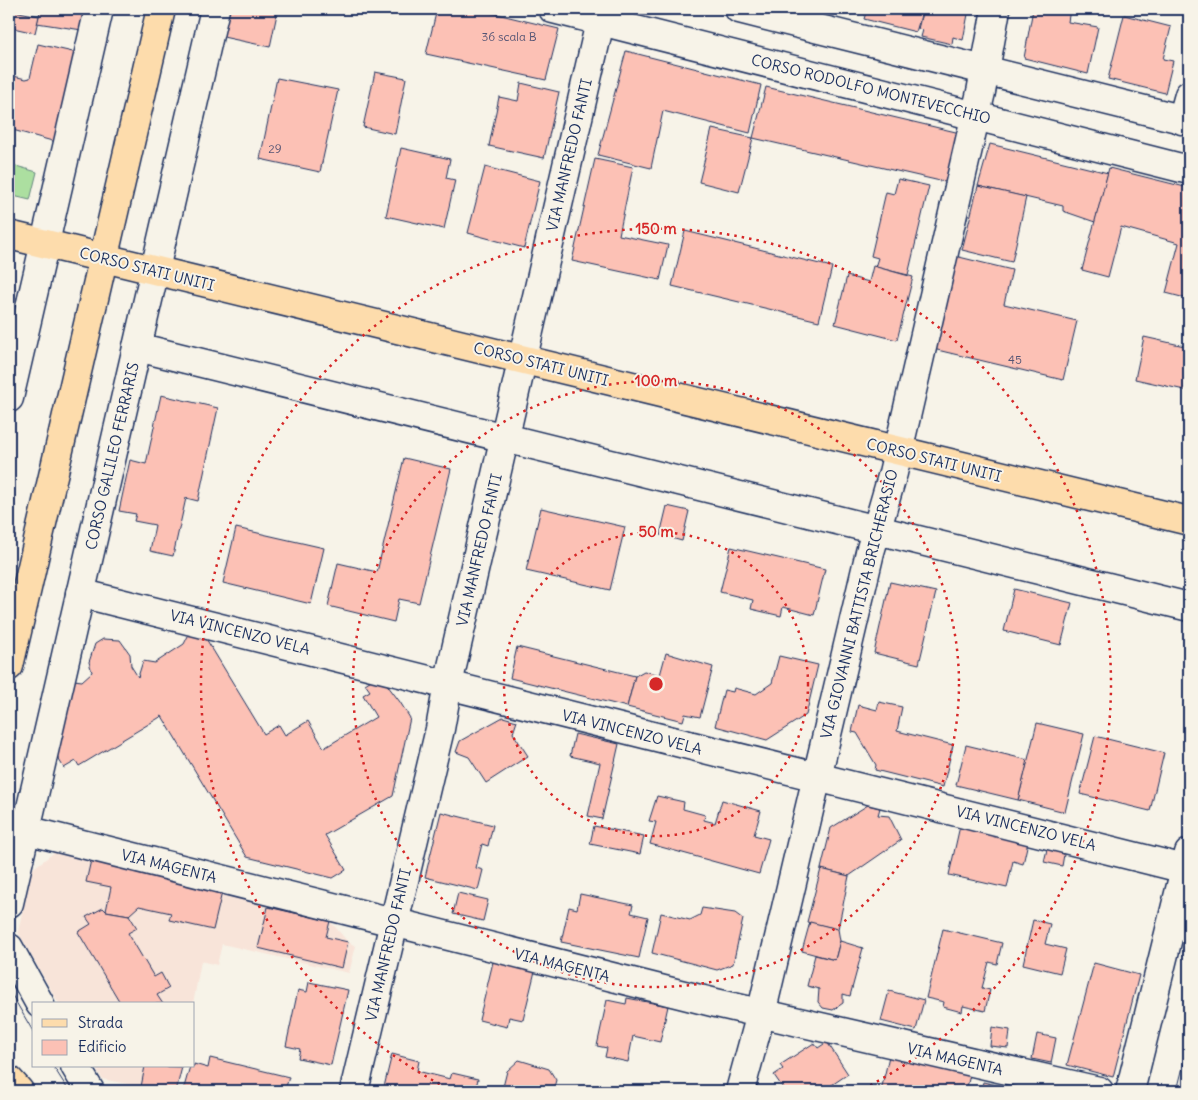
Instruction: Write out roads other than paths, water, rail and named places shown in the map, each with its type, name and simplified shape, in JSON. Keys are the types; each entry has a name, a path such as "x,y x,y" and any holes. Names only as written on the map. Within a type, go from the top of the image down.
{"main road":[{"path":"9,666 161,9"},
{"name":"CORSO STATI UNITI","path":"9,235 1189,522"},
{"path":"9,1080 18,1091"}],"street":[{"path":"9,398 17,324 45,244 99,9"},
{"name":"CORSO GALILEO FERRARIS","path":"9,903 215,9"},
{"name":"CORSO RODOLFO MONTEVECCHIO","path":"553,9 602,15 976,116 1189,170"},
{"path":"739,9 986,70 1187,112"},
{"name":"VIA GIOVANNI BATTISTA BRICHERASIO","path":"740,1091 761,1014 816,776 876,530 890,488 976,116 996,9"},
{"name":"VIA MANFREDO FANTI","path":"354,1091 440,729 448,684 602,15"},
{"path":"137,347 1189,607"},
{"name":"VIA VINCENZO VELA","path":"80,593 448,684 492,698 816,776 1187,861"},
{"name":"VIA MAGENTA","path":"26,830 761,1014 1100,1091"},
{"path":"1130,1091 1187,861"},
{"path":"9,948 39,1002"},
{"path":"76,1068 90,1091"}],"tram line":[{"path":"9,990 32,1030"},
{"path":"1177,1091 1189,1043"},
{"path":"54,1068 69,1091"}]}
